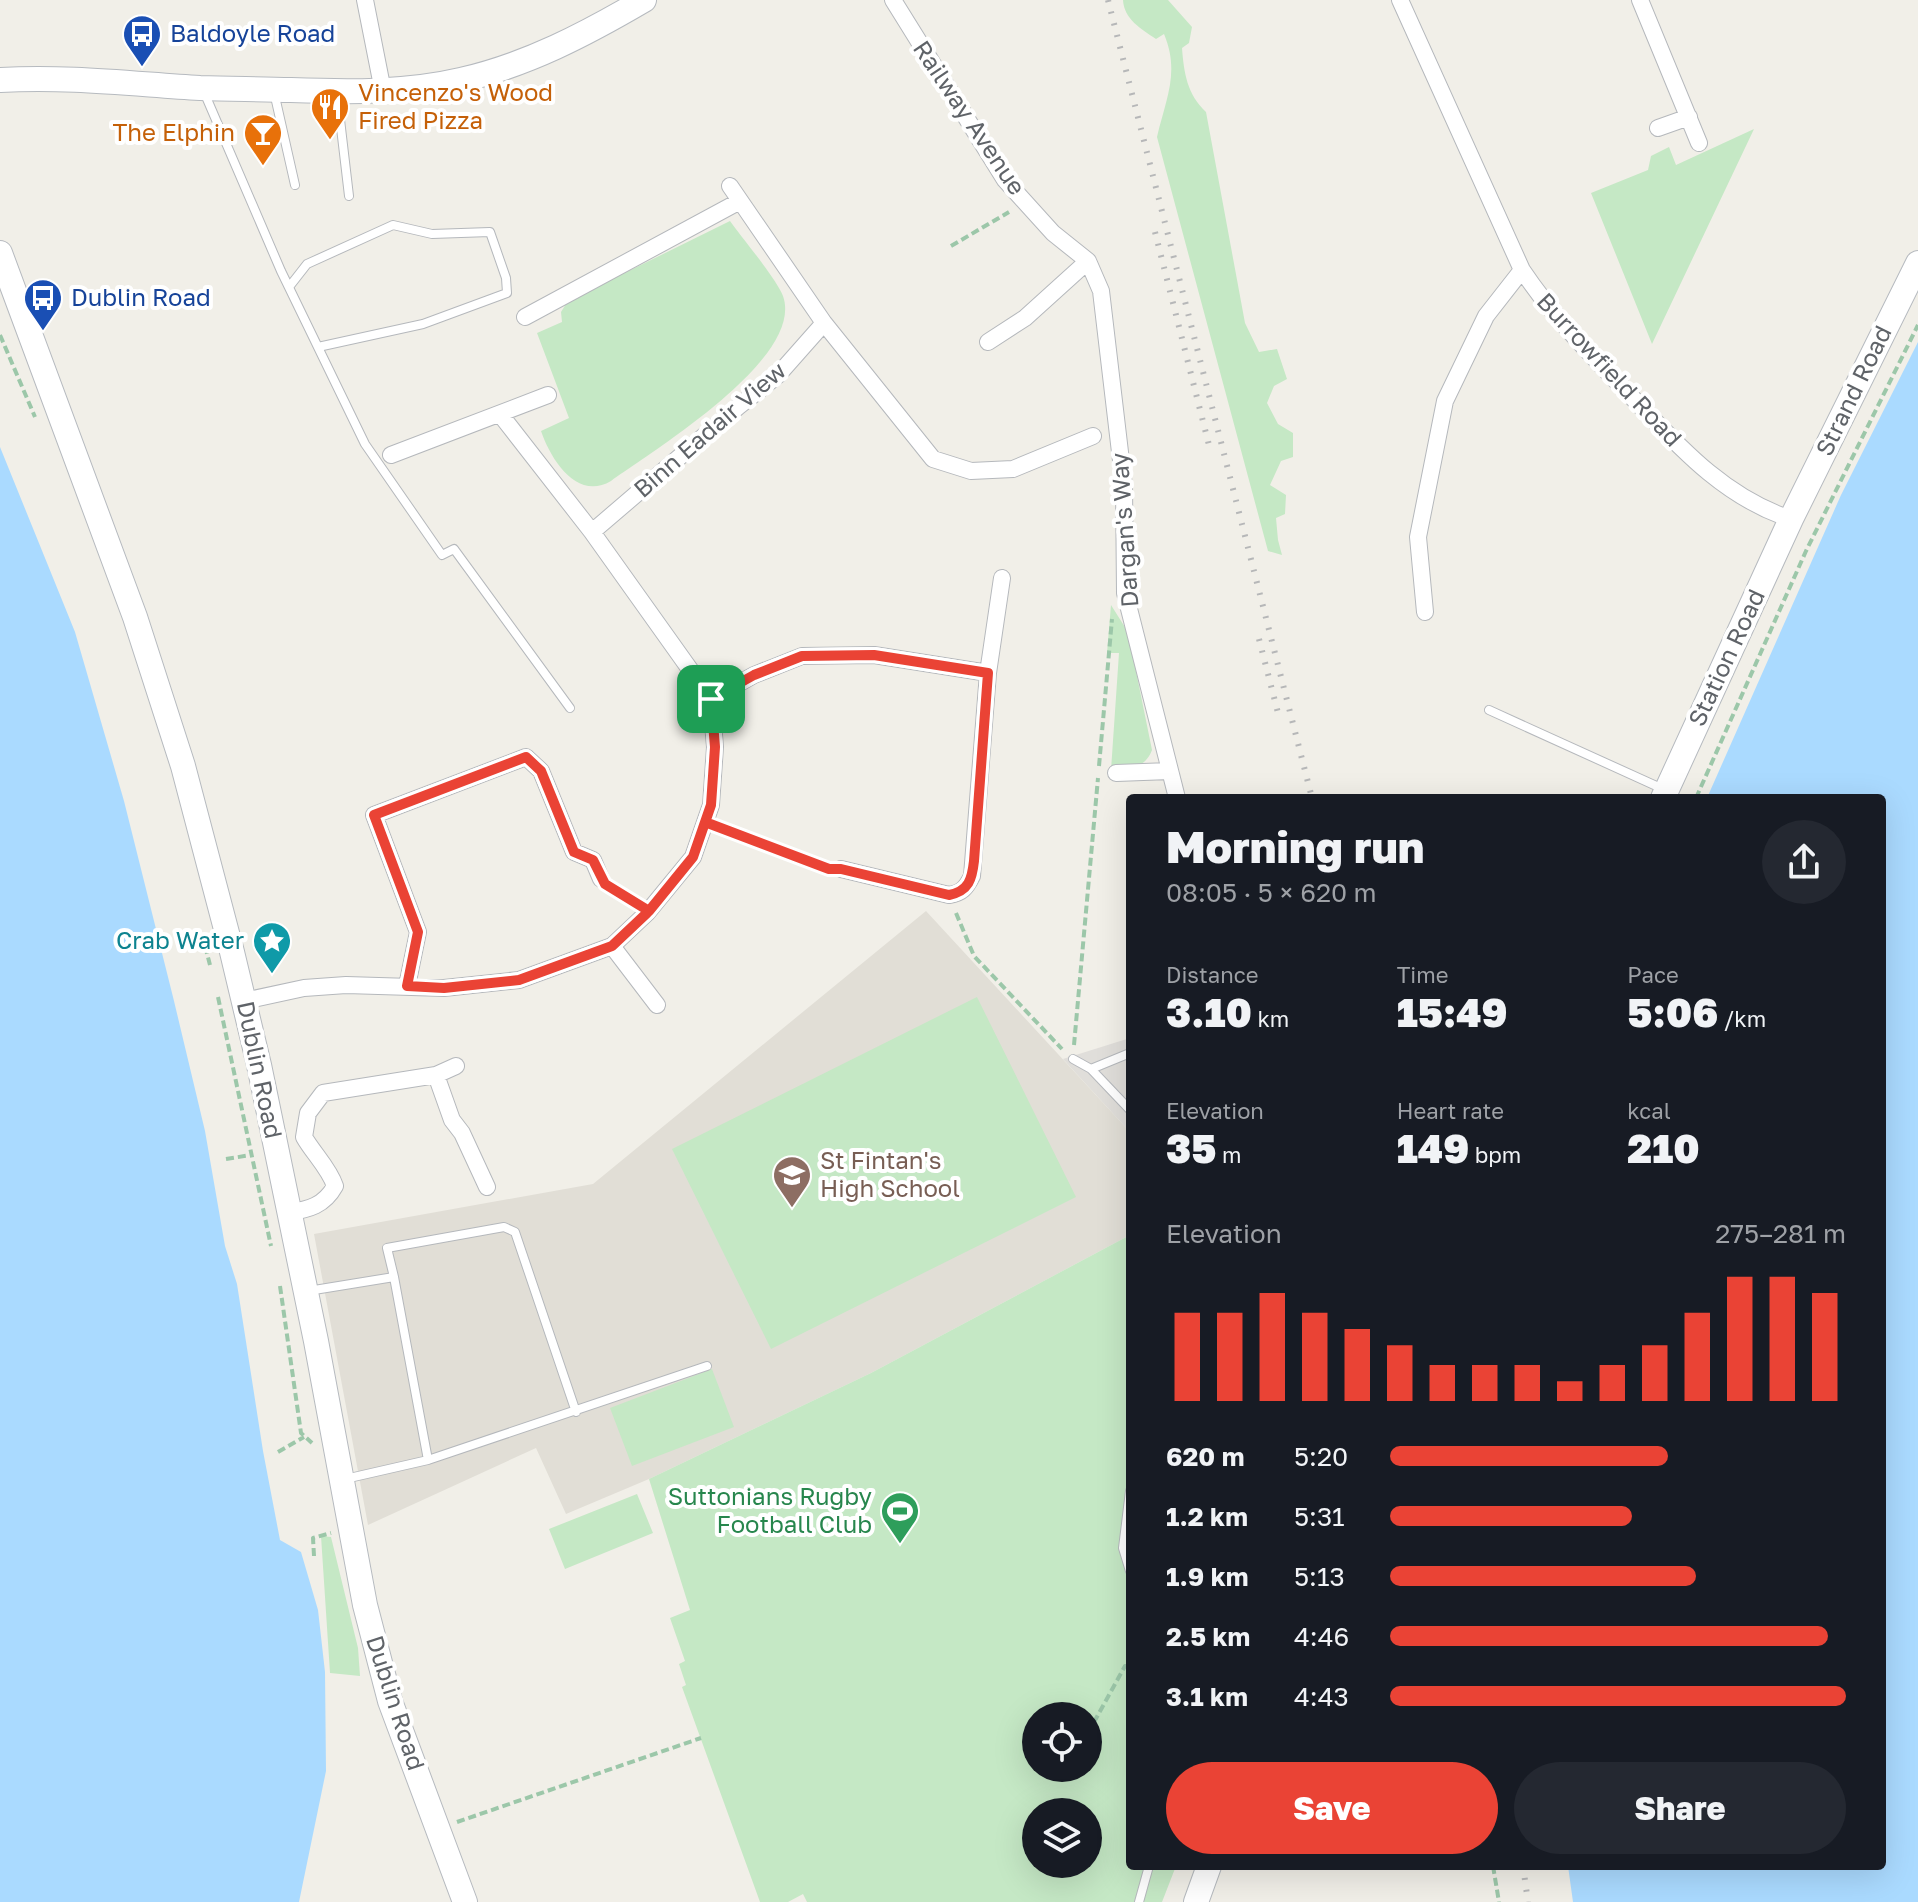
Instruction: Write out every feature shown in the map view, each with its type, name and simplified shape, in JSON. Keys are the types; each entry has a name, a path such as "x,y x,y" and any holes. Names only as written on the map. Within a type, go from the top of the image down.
{"main road":[{"path":"0,80 83,79 202,88 383,91 459,80 500,69 545,53 597,28 644,0"},
{"name":"Dublin Road","path":"0,253 140,632 183,766 244,1001 365,1605 390,1701 465,1902"},
{"name":"Strand Road","path":"1791,519 1918,263"},
{"name":"Station Road","path":"1664,794 1791,519"},
{"path":"1196,1902 1208,1870"}],"street":[{"path":"365,0 383,91"},
{"name":"Railway Avenue","path":"893,0 1005,180 1053,233 1088,261"},
{"name":"Burrowfield Road","path":"1400,0 1522,270 1544,304 1699,466 1747,499 1791,519"},
{"path":"1640,0 1699,143"},
{"path":"1658,128 1689,117"},
{"path":"730,186 824,323 933,459 971,471 1013,469 1093,436"},
{"path":"525,317 740,201"},
{"path":"988,342 1025,318 1088,261"},
{"name":"Dargan's Way","path":"1088,261 1101,291 1122,471 1125,593 1176,794"},
{"path":"1425,612 1418,537 1445,401 1486,316 1522,270"},
{"name":"Binn Eadair View","path":"592,532 778,375 824,323"},
{"path":"391,455 548,395"},
{"path":"244,1001 304,988 346,985 444,988 519,980 612,946 649,911 693,857 711,805 715,747 711,699 592,532 500,414"},
{"path":"841,869 949,895 962,891 972,876 988,673 1002,578"},
{"path":"711,699 754,675 802,656 874,655 988,673"},
{"path":"407,986 418,932 374,815 526,757 541,771 574,852 593,860 601,879"},
{"path":"1116,773 1170,771"},
{"path":"612,946 657,1005"},
{"path":"288,1213 315,1207 329,1196 335,1186 304,1137 308,1113 323,1093 436,1075 456,1066"},
{"path":"436,1075 452,1120 462,1133 487,1187"}],"lane":[{"path":"202,88 289,287 365,444 442,555 454,549 570,708"},
{"path":"274,90 295,185"},
{"path":"337,91 349,196"},
{"path":"289,287 307,264 393,225 432,234 490,232 506,278 507,293 423,324 318,347"},
{"path":"1489,710 1664,794"},
{"path":"1091,1069 1126,1055"},
{"path":"1073,1059 1091,1069 1126,1106"},
{"path":"428,1460 387,1248 504,1227 515,1232 576,1412"},
{"path":"304,1291 394,1277"},
{"path":"341,1480 428,1460 707,1366"},
{"path":"1126,1524 1123,1548 1126,1558"},
{"path":"1139,1902 1148,1870"}],"path":[{"path":"951,246 1025,202"},
{"path":"1698,794 1806,551 1918,325"},
{"path":"0,335 37,424"},
{"path":"1073,1059 1112,617"},
{"path":"705,822 829,869 841,869"},
{"path":"601,879 649,911"},
{"path":"949,895 974,956 1073,1059"},
{"path":"203,939 211,970"},
{"path":"215,985 273,1253"},
{"path":"226,1159 252,1155"},
{"path":"279,1282 301,1433 312,1443 315,1456"},
{"path":"278,1452 304,1437"},
{"path":"314,1556 313,1538 322,1536"},
{"path":"1102,1708 1126,1666"},
{"path":"438,1828 701,1738"},
{"path":"1494,1870 1499,1902"}],"shaded area":[{"name":"St Fintan's High School","path":"926,911 1126,1128 1126,1237 871,1373 649,1479 566,1514 536,1448 368,1525 314,1234 593,1184"},
{"path":"1126,1039 1126,1128 1063,1059"}],"green space":[{"path":"1123,0 1168,0 1192,27 1189,43 1182,48 1184,66 1191,90 1206,112 1245,323 1259,352 1277,349 1287,379 1274,386 1267,403 1278,424 1293,433 1293,457 1281,461 1270,485 1286,495 1285,514 1276,518 1282,555 1268,551 1157,137 1170,86 1169,48 1164,34 1156,39 1134,23 1126,13"},
{"path":"1754,129 1652,344 1591,193 1648,170 1651,156 1669,147 1676,165"},
{"path":"730,221 783,296 784,320 771,347 750,374 659,448 599,486 577,482 551,454 541,431 569,418 537,333 562,322 561,312 576,297"},
{"path":"1111,605 1128,632 1152,750 1141,764 1111,770 1119,653 1107,653"},
{"path":"977,997 1076,1197 771,1349 672,1149"},
{"name":"Suttonians Rugby Football Club","path":"1126,1237 1126,1870 1174,1870 1162,1902 807,1902 803,1894 788,1902 760,1902 682,1687 686,1685 679,1664 685,1661 670,1618 690,1610 649,1479 871,1373"},
{"path":"712,1369 734,1427 632,1466 610,1408"},
{"path":"637,1494 653,1533 565,1569 549,1529"},
{"path":"321,1536 331,1537 358,1648 360,1676 330,1673"}],"water":[{"path":"1918,342 1918,1902 1573,1902 1569,1870 1886,1870 1886,794 1709,794 1841,495"},
{"path":"0,447 75,632 124,801 205,1131 225,1246 237,1284 280,1540 301,1552 318,1610 325,1672 326,1771 299,1902 0,1902"}],"railway":[{"path":"1108,0 1311,794"},
{"path":"1155,232 1211,453"},
{"path":"1259,639 1278,713"},
{"path":"1524,1870 1528,1902"}],"place":[{"name":"Baldoyle Road","path":"142,68"},
{"name":"Vincenzo's Wood Fired Pizza","path":"330,141"},
{"name":"The Elphin","path":"263,167"},
{"name":"Dublin Road","path":"43,332"},
{"name":"Crab Water","path":"272,975"},
{"name":"St Fintan's High School","path":"792,1209"},
{"name":"Suttonians Rugby Football Club","path":"900,1545"}],"route":[{"path":"711,699 715,747 711,805 705,822 693,857 649,911 647,913 612,946 519,980 444,988 407,986 418,932 374,815 526,757 541,771 574,852 593,860 605,884 649,911 693,857 705,822 829,869 841,869 949,895 960,893 967,887 974,861 988,673 874,655 802,656 754,675 711,699"}]}
